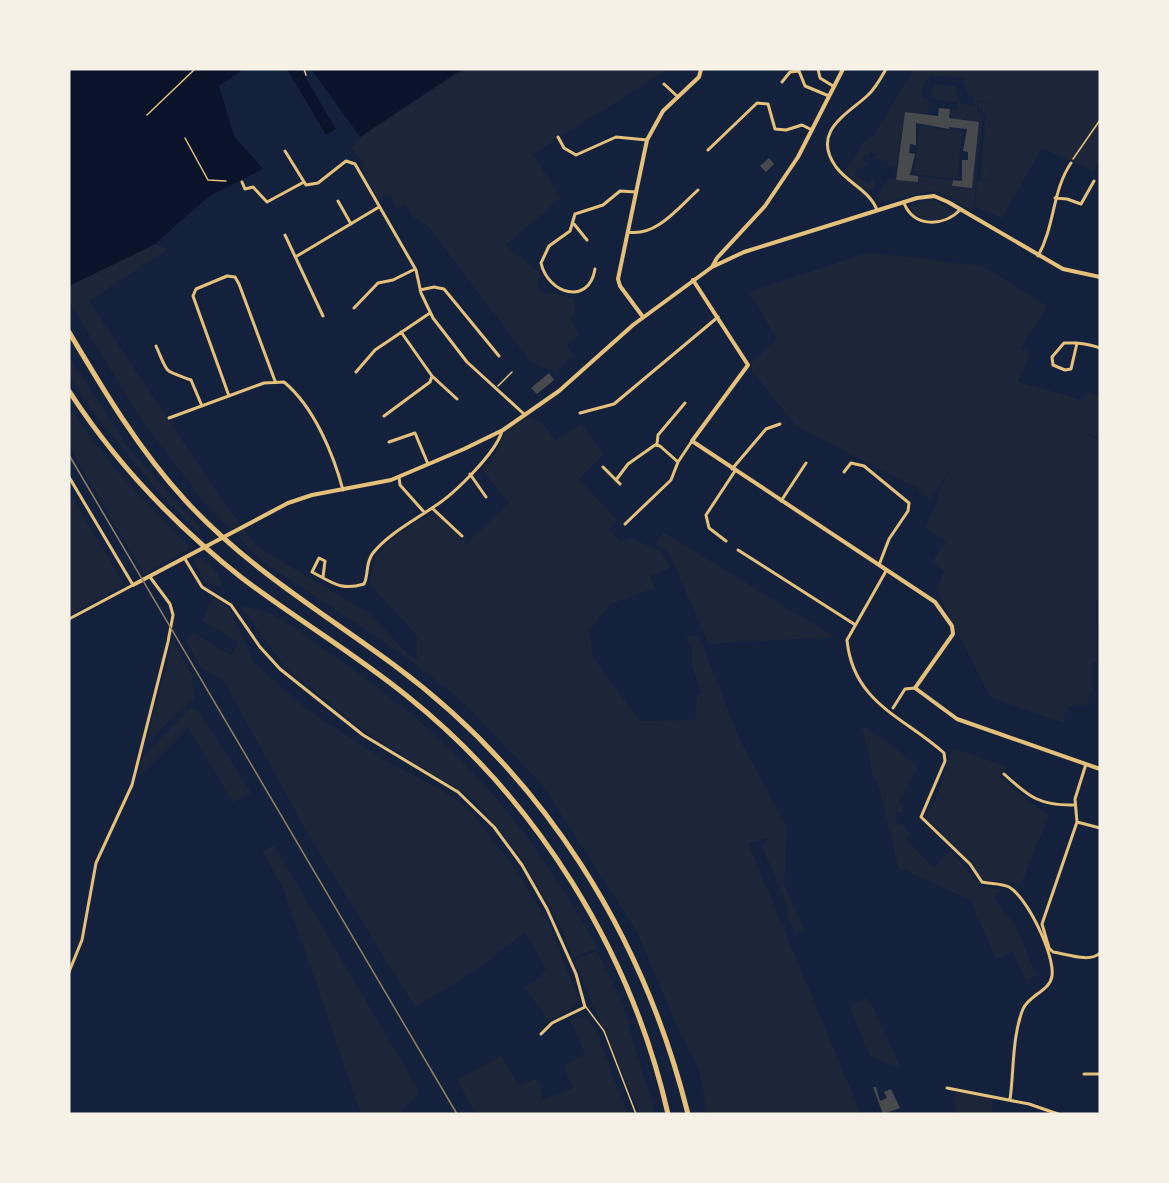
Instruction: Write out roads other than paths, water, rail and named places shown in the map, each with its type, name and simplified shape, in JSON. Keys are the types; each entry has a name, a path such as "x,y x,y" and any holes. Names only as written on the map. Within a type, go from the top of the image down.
{"highway":[{"path":"69,332 137,441 184,500 236,549 290,593 393,665 437,699 500,759 549,817 607,904 638,965 668,1042 688,1114"},
{"path":"69,391 118,456 192,536 278,604 408,696 457,740 514,801 567,874 604,939 643,1030 668,1114"}],"street":[{"path":"643,317 618,281 646,140 663,111 699,77 701,69"},
{"path":"818,69 820,78 833,86"},
{"path":"712,267 717,258 765,206 798,157 843,69"},
{"path":"877,210 871,196 862,192 836,167 829,144 836,121 869,94 886,69"},
{"path":"782,82 790,72 799,71 806,86 829,96"},
{"path":"664,84 678,97"},
{"path":"708,150 757,103 768,104 775,129 786,130 802,125 812,130"},
{"path":"558,137 564,148 576,155 616,137 646,140"},
{"path":"285,151 306,185 314,185 340,164 346,161 352,162 415,269 429,313 467,362 524,414"},
{"path":"1038,256 1052,224 1055,198 1060,182 1071,163"},
{"path":"1055,198 1081,204 1094,181"},
{"path":"242,182 245,189 253,187 267,202 304,182"},
{"path":"628,232 643,234 654,228 698,190"},
{"path":"595,269 594,278 586,286 579,291 568,292 558,289 544,274 541,263 543,254 574,224 575,214 603,204 620,191 636,192"},
{"path":"69,619 288,503 312,495 399,477 503,429 559,391 643,317 693,280 712,267 744,252 904,202 934,196 961,209 1038,256 1068,271 1100,277"},
{"path":"338,201 351,224"},
{"path":"904,202 913,216 929,223 947,220 961,209"},
{"path":"297,256 379,207"},
{"path":"574,224 587,240"},
{"path":"285,235 297,256 323,316"},
{"path":"354,308 378,283 393,280 415,269"},
{"path":"230,396 193,297 196,289 227,276 237,279 275,381"},
{"path":"625,524 664,488 674,475 678,462 692,441 746,370 747,362 693,280"},
{"path":"420,290 434,287 444,289 499,356"},
{"path":"356,372 375,350 429,313"},
{"path":"580,413 614,404 718,317"},
{"path":"401,332 432,376 457,399"},
{"path":"1077,343 1071,369 1066,370 1053,365 1052,358 1062,344 1077,343 1100,348"},
{"path":"156,346 167,370 174,376 190,380 202,406"},
{"path":"384,416 430,382 432,376"},
{"path":"169,418 275,381 284,382 293,390 332,455 343,490"},
{"path":"616,480 628,464 657,444 658,435 685,403"},
{"path":"726,541 710,528 706,515 734,470 766,429 780,424"},
{"path":"323,577 325,561 319,558 312,572 343,588 364,584 371,555 432,508 487,459 500,439 503,429"},
{"path":"389,442 414,433 429,465"},
{"path":"692,441 935,602 951,626 951,640 915,688"},
{"path":"657,444 678,462"},
{"path":"844,472 851,462 861,464 909,504 908,511 889,539 879,566"},
{"path":"781,501 806,463"},
{"path":"603,467 620,484"},
{"path":"470,474 486,497"},
{"path":"69,477 134,585"},
{"path":"399,477 400,485 424,512"},
{"path":"432,508 462,536"},
{"path":"738,550 854,624"},
{"path":"185,558 202,587 231,605 260,647 280,669 363,735 458,792 494,826 522,865 548,909 576,974 585,1007 552,1023 541,1034"},
{"path":"886,571 854,624 846,642 864,688 877,704 944,754 945,763 921,818 970,864 982,882 1004,885 1015,891 1042,937 1052,977 1048,986 1028,1001 1020,1017 1010,1100"},
{"path":"69,972 82,940 96,863 132,785 168,642 173,615 170,604 150,577"},
{"path":"893,708 905,689 915,688 957,719 1100,769"},
{"path":"1086,764 1075,805 1077,822 1042,924 1049,948 1053,951 1088,958 1100,952"},
{"path":"1004,774 1025,794 1043,804 1075,805"},
{"path":"1077,822 1100,828"},
{"path":"1084,1074 1100,1074"},
{"path":"947,1088 1010,1100 1058,1114"}],"lane":[{"path":"585,1007 604,1031 636,1114"}],"railway":[{"path":"69,455 457,1114"}]}
